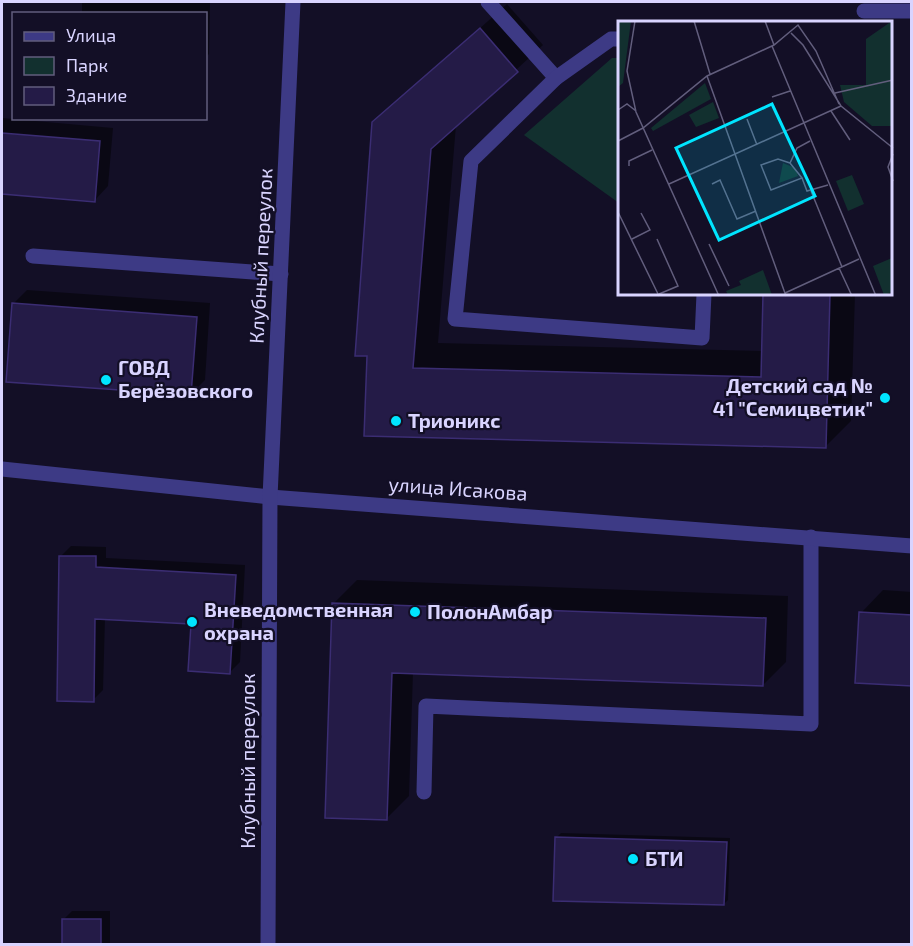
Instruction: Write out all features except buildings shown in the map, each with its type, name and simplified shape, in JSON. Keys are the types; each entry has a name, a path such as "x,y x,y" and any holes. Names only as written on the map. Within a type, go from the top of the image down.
{"street":[{"name":"Клубный переулок","path":"268,945 270,496 293,2"},
{"path":"488,2 556,78"},
{"path":"863,12 912,11"},
{"path":"618,39 611,39 556,78 471,161 455,319 702,338 705,296"},
{"path":"33,256 282,274"},
{"name":"улица Исакова","path":"2,469 270,496 912,546"},
{"path":"424,792 426,706 811,724 811,537"}],"green space":[{"path":"612,58 618,58 618,202 524,135"}],"place":[{"name":"ГОВД Берёзовского","path":"106,380"},
{"name":"Детский сад № 41 \"Семицветик\"","path":"885,398"},
{"name":"Трионикс","path":"396,421"},
{"name":"ПолонАмбар","path":"415,612"},
{"name":"Вневедомственная охрана","path":"192,622"},
{"name":"БТИ","path":"633,859"}]}
